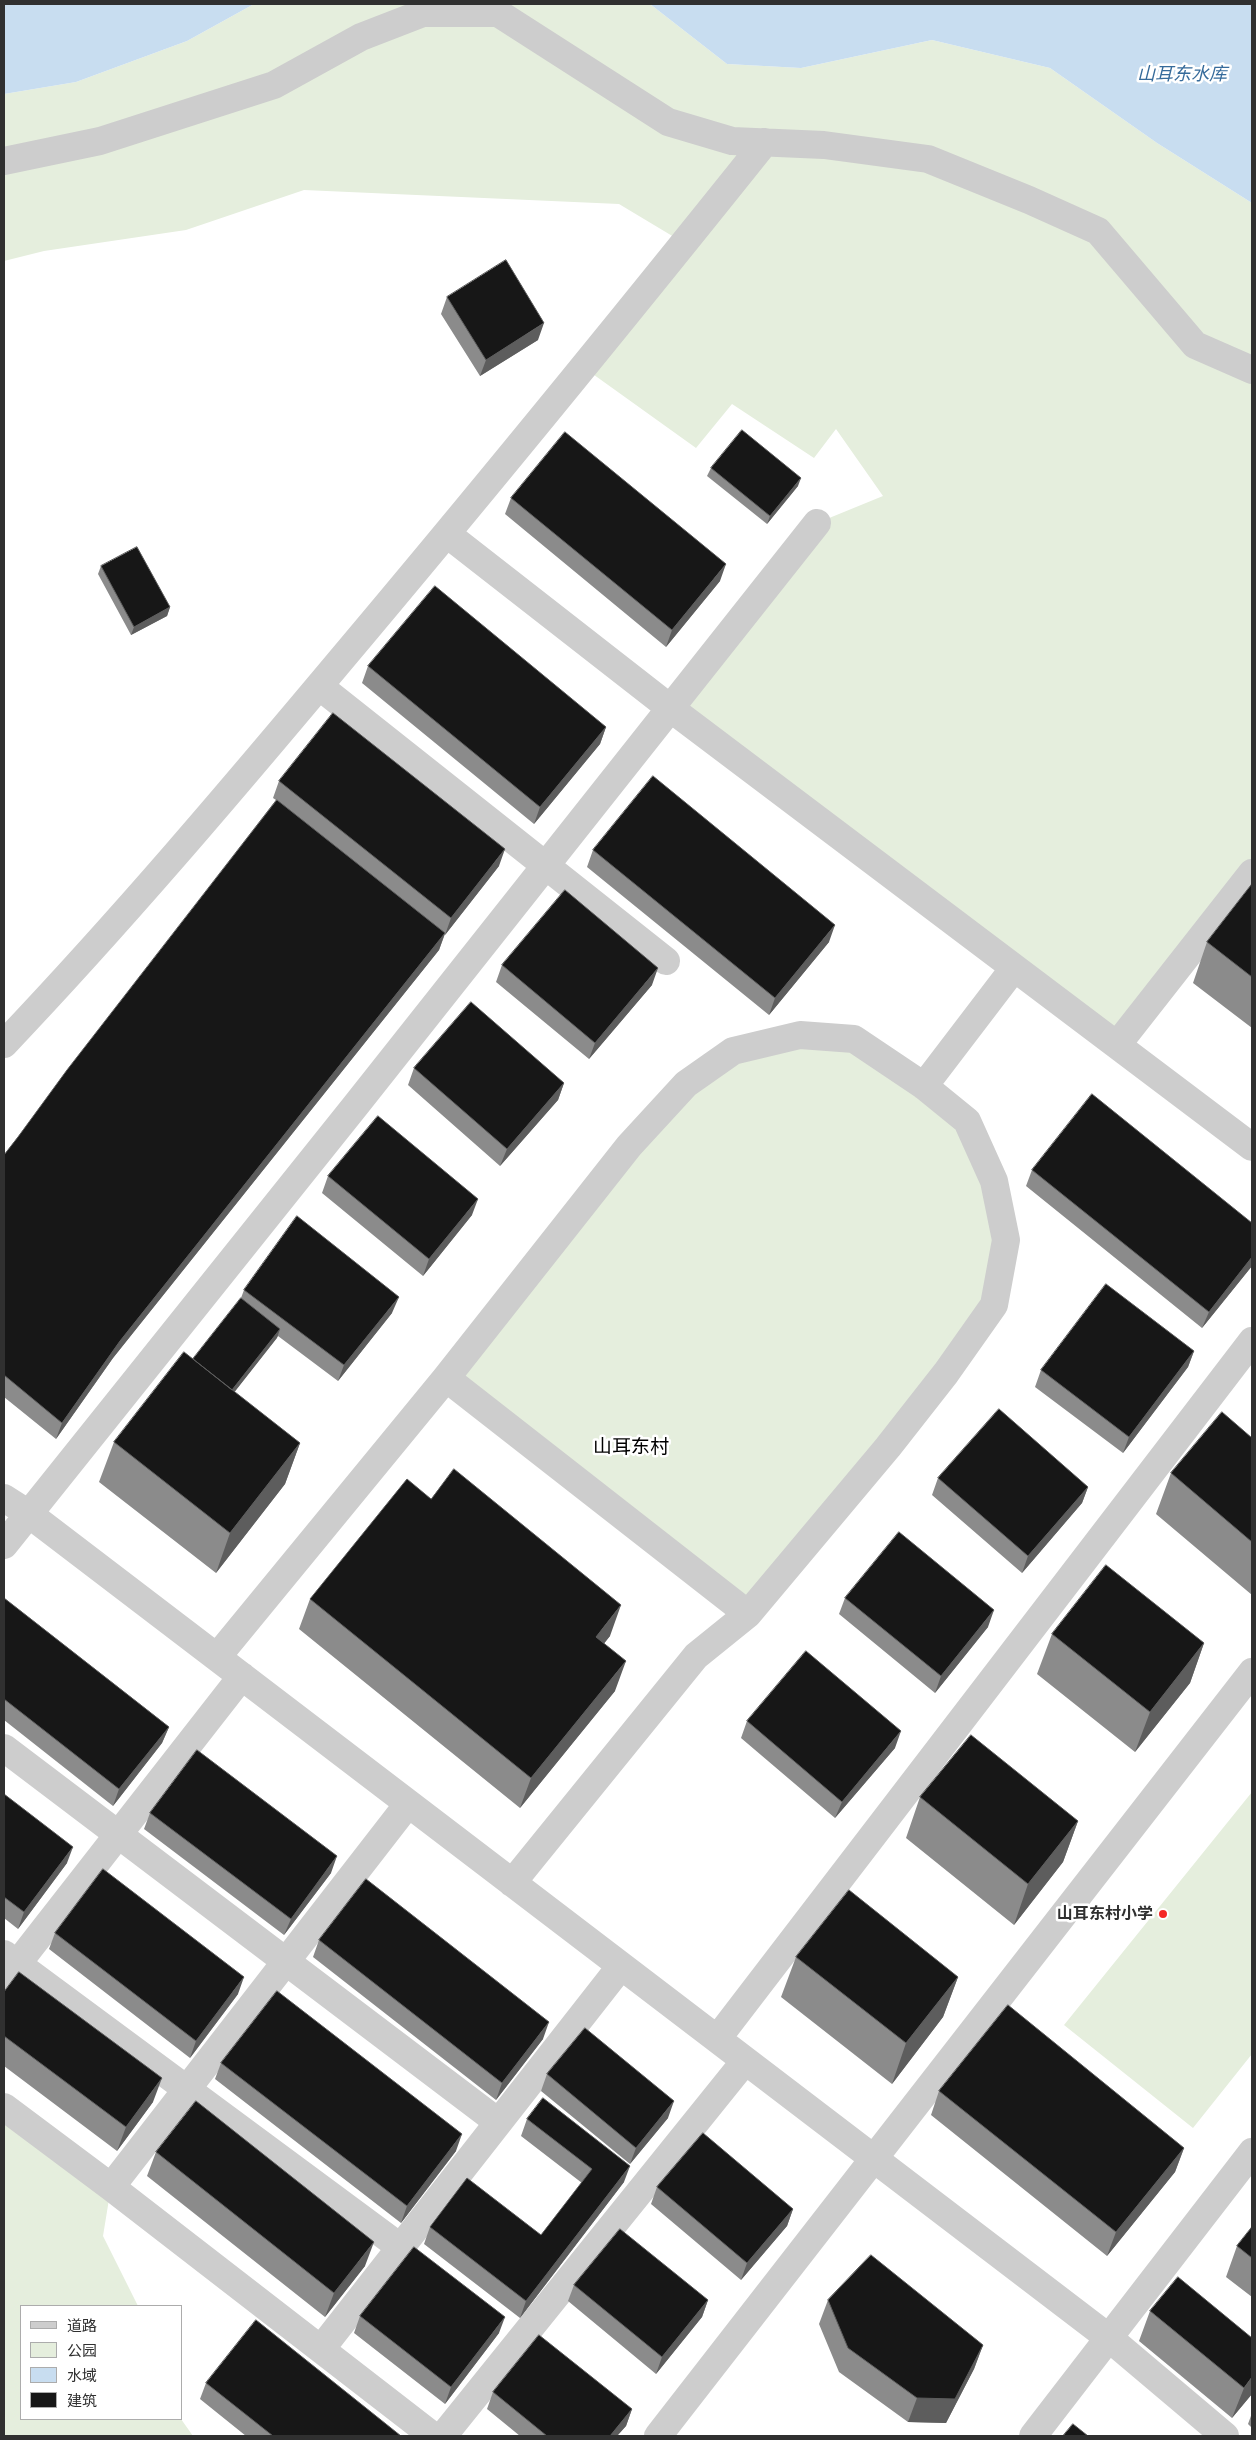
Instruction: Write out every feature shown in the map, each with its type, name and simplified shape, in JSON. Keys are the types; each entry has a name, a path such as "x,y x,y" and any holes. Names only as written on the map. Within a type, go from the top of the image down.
{"street":[{"path":"4,162 100,141 274,85 361,38 422,13 498,13 668,122 732,141 824,145 928,159 1029,200 1098,231 1195,345 1252,370"},
{"path":"4,1044 88,955 447,534 765,142"},
{"path":"4,1545 817,523"},
{"path":"447,534 670,708 1252,1147"},
{"path":"318,686 666,961"},
{"path":"1117,1045 1252,874"},
{"path":"924,1086 1014,968"},
{"path":"217,1657 446,1378 629,1146 686,1084 733,1051 800,1035 854,1039 924,1086 967,1120 994,1181 1006,1240 994,1305 929,1395 748,1614 696,1656 512,1883"},
{"path":"717,2040 1252,1341"},
{"path":"446,1378 748,1614"},
{"path":"4,1498 29,1514 1109,2338 1225,2436"},
{"path":"658,2436 875,2160 1252,1672"},
{"path":"242,1676 118,1835 8,1966 186,2090 400,2247"},
{"path":"4,1748 498,2122"},
{"path":"111,2187 408,1804"},
{"path":"321,2349 621,1966"},
{"path":"443,2436 745,2061"},
{"path":"4,2107 111,2187 433,2436"},
{"path":"1034,2436 1252,2152"}],"green space":[{"path":"254,4 650,4 727,64 801,68 932,40 1050,68 1157,143 1252,203 1252,873 1117,1045 670,708 817,523 883,496 836,429 814,458 732,404 696,448 583,367 684,243 619,204 304,190 186,230 44,251 4,261 4,94 76,82 187,41"},
{"path":"854,1039 924,1086 994,1181 994,1305 748,1614 446,1378 629,1146 733,1051"},
{"path":"1252,1792 1252,2054 1193,2128 1064,2025"},
{"path":"4,2107 111,2187 103,2236 138,2305 20,2305 20,2420 182,2420 193,2436 4,2436"}],"water":[{"path":"4,4 254,4 187,41 76,82 4,94"},
{"name":"山耳东水库","path":"650,4 1252,4 1252,203 1157,143 1050,68 932,40 801,68 727,64"}],"building":[{"path":"506,260 544,323 486,360 447,297"},
{"path":"742,430 801,478 770,516 711,468"},
{"path":"565,432 726,564 672,630 511,498"},
{"path":"137,547 170,607 134,627 101,566"},
{"path":"435,586 606,727 540,807 368,666"},
{"path":"333,713 505,849 451,918 279,781"},
{"path":"653,776 835,925 775,998 593,850"},
{"path":"277,800 445,933 120,1341 62,1423 4,1375 4,1155 67,1070"},
{"path":"1252,884 1252,977 1207,942"},
{"path":"565,890 658,968 595,1043 502,965"},
{"path":"471,1002 564,1083 507,1149 414,1068"},
{"path":"1092,1094 1252,1223 1252,1257 1209,1312 1032,1170"},
{"path":"378,1116 478,1199 429,1259 328,1176"},
{"path":"297,1216 399,1297 344,1365 244,1290"},
{"path":"1106,1284 1194,1351 1129,1437 1041,1370"},
{"path":"241,1298 280,1329 232,1390 193,1359"},
{"path":"184,1352 300,1443 230,1533 114,1442"},
{"path":"999,1409 1088,1487 1028,1556 938,1478"},
{"path":"1222,1412 1252,1438 1252,1542 1171,1473"},
{"path":"454,1469 621,1605 596,1637 626,1661 531,1778 310,1599 407,1479 431,1499"},
{"path":"899,1532 994,1610 941,1676 845,1598"},
{"path":"1106,1565 1204,1643 1150,1712 1052,1634"},
{"path":"4,1598 169,1727 119,1789 4,1699"},
{"path":"806,1651 901,1731 842,1802 747,1721"},
{"path":"971,1735 1078,1821 1028,1884 920,1797"},
{"path":"197,1750 337,1856 291,1919 150,1813"},
{"path":"4,1794 73,1847 24,1912 4,1897"},
{"path":"103,1869 244,1977 196,2041 55,1933"},
{"path":"366,1879 549,2022 502,2083 319,1940"},
{"path":"849,1890 958,1977 906,2043 796,1957"},
{"path":"19,1972 162,2078 126,2127 4,2036 4,1992"},
{"path":"277,1991 462,2134 407,2206 221,2063"},
{"path":"1008,2005 1184,2148 1116,2232 939,2091"},
{"path":"585,2028 674,2101 636,2148 547,2074"},
{"path":"543,2098 630,2166 526,2301 430,2227 467,2178 541,2235 592,2169 527,2119"},
{"path":"196,2101 374,2242 334,2293 156,2152"},
{"path":"703,2133 793,2209 747,2263 657,2187"},
{"path":"1252,2227 1252,2258 1237,2246"},
{"path":"620,2229 708,2300 662,2357 574,2285"},
{"path":"414,2247 505,2317 451,2387 360,2316"},
{"path":"871,2255 983,2345 955,2399 917,2398 848,2348 828,2300"},
{"path":"1178,2277 1252,2338 1252,2377 1244,2388 1150,2311"},
{"path":"256,2320 401,2436 273,2436 206,2383"},
{"path":"539,2335 632,2409 610,2436 547,2436 493,2392"},
{"path":"1073,2424 1088,2436 1063,2436"}],"place":[{"name":"山耳东村小学","path":"1163,1914"}],"district":[{"name":"山耳东村","path":"631,1448"}]}
